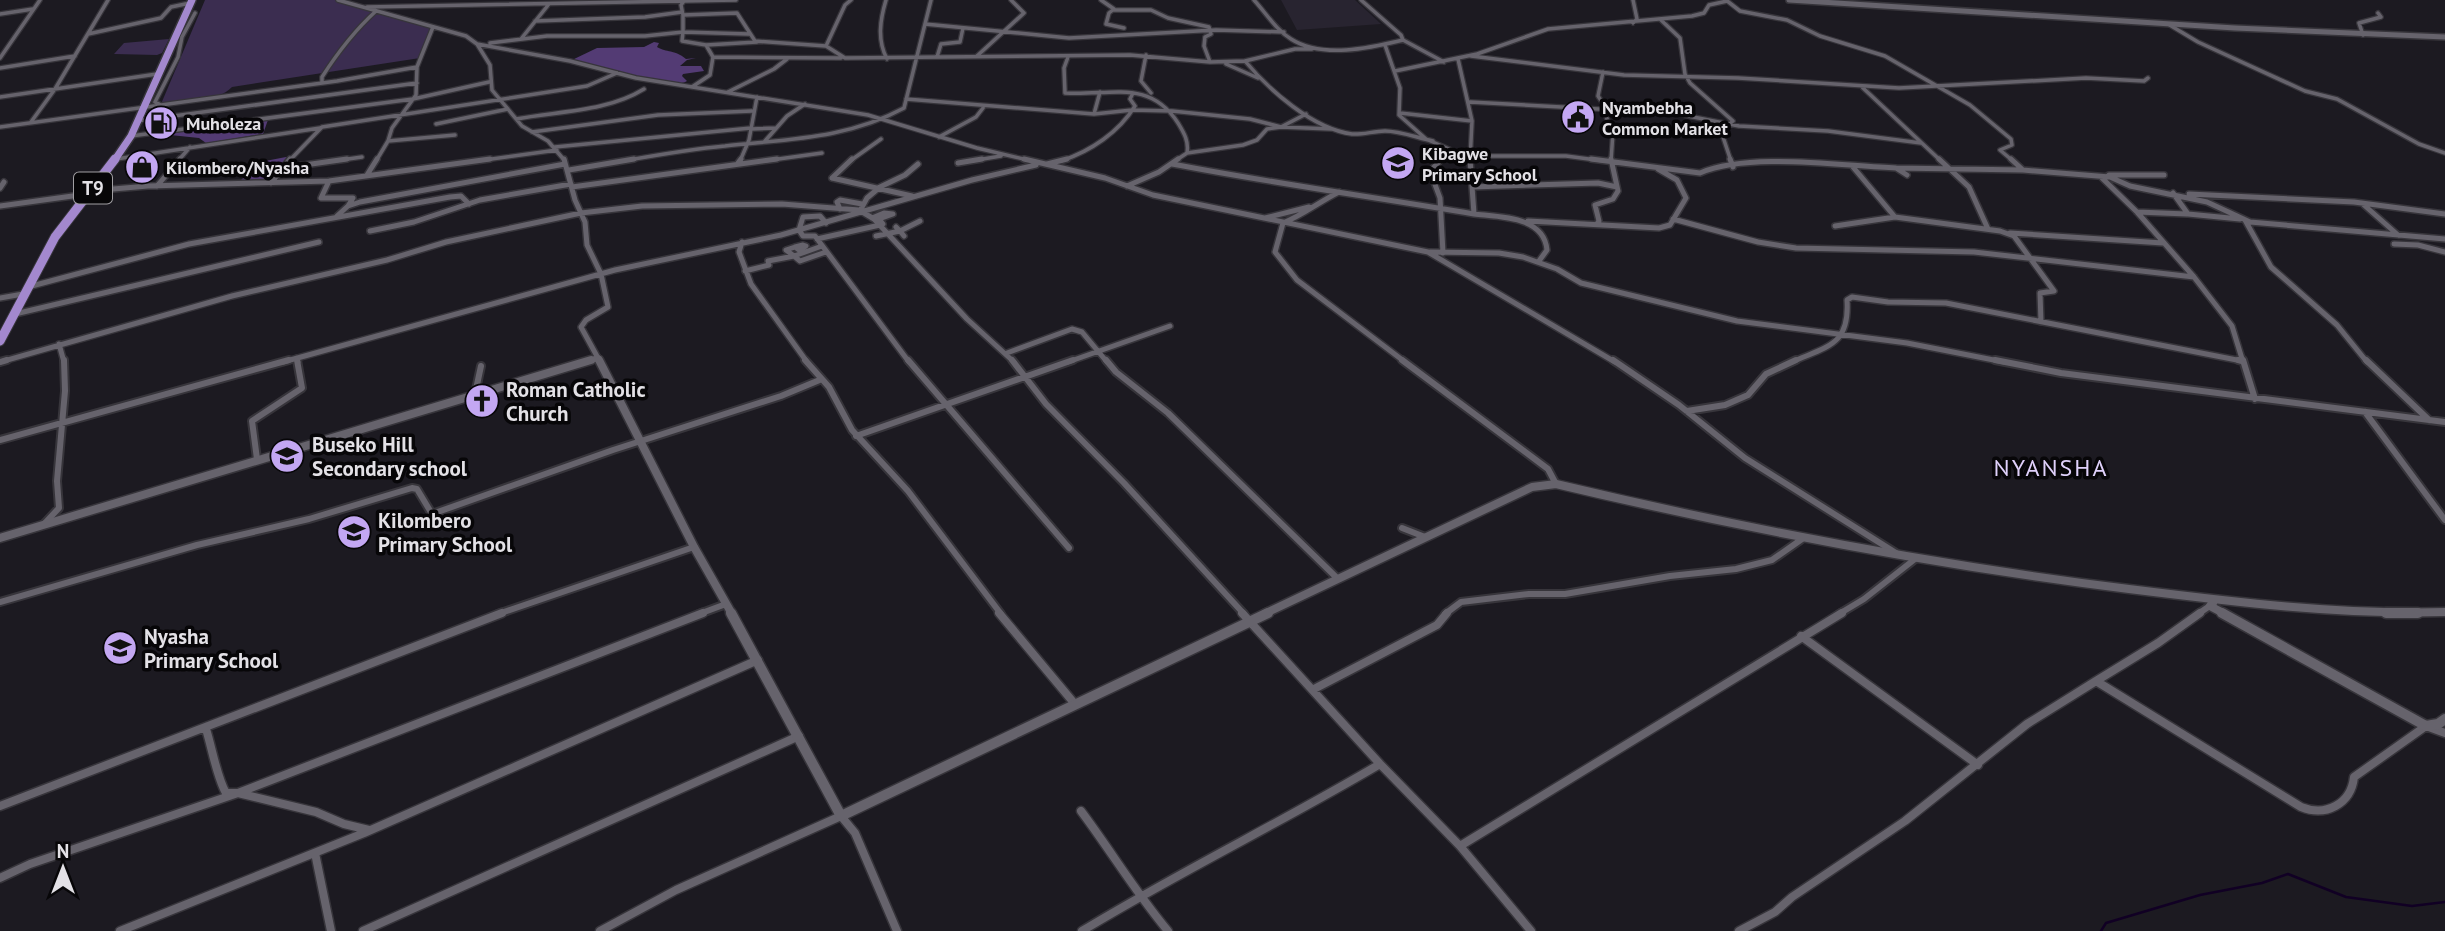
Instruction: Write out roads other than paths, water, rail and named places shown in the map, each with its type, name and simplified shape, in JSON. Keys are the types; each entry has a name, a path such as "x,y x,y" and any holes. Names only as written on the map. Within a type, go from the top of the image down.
{"highway":[{"name":"T9","path":"0,341 24,291 55,237 117,159 131,136 191,1"}],"street":[{"path":"0,58 40,0"},
{"path":"30,123 55,89 108,0"},
{"path":"338,0 466,36 477,44 490,65 489,82 492,90 516,119 556,148 569,170 571,185 585,222 587,245 601,274 610,302 608,307 586,320 581,327 642,440 694,547 841,816 855,833 897,931"},
{"path":"364,7 382,0"},
{"path":"364,7 736,0"},
{"path":"826,46 845,5 851,0"},
{"path":"886,0 880,21 881,49 887,59"},
{"path":"569,170 750,143 841,134 885,120 904,108 931,0"},
{"path":"977,57 1024,13 1011,0"},
{"path":"1101,0 1114,10"},
{"path":"1254,0 1298,43 1327,48"},
{"path":"1361,0 1401,34 1403,40 1444,62"},
{"path":"1633,0 1637,19 1633,23"},
{"path":"1789,0 2362,35 2445,37"},
{"path":"88,34 161,18 171,7 191,1"},
{"path":"684,1 681,5 682,41 706,45 760,42 826,46 845,58"},
{"path":"1395,71 1471,56 1548,29 1661,20 1704,13 1709,5 1726,1 1740,11 1787,20 1820,36 1881,54 1942,88 1970,105 2011,139 2012,145 2000,150 2007,158 2018,162 2023,170"},
{"path":"520,40 551,2"},
{"path":"0,14 33,9"},
{"path":"1124,28 1106,24 1109,13 1114,10 1151,10 1168,18 1209,27 1210,31"},
{"path":"322,83 322,77 343,44 353,37 355,30 376,11"},
{"path":"160,105 155,102 178,57 182,37 195,13"},
{"path":"535,21 737,13 745,21 753,40 760,42"},
{"path":"2362,35 2358,23 2381,17 2378,13"},
{"path":"1661,20 1676,30 1683,45 1686,77 1706,98 1727,112 1733,121 1721,131 1733,167"},
{"path":"925,24 954,25 1002,33 1098,38 1266,29 1284,32"},
{"path":"2168,24 2199,42 2305,91 2337,99 2420,144 2445,153"},
{"path":"367,175 388,141 392,128 413,99 417,67 433,27"},
{"path":"937,57 941,44 960,42 963,28"},
{"path":"1210,31 1209,36 1205,37 1204,46 1210,62"},
{"path":"477,44 547,36 633,36 683,32 749,34"},
{"path":"713,57 887,59 1146,55 1221,62 1245,61 1295,49 1385,45 1403,40"},
{"path":"477,44 692,87 805,104 885,120 1006,156 1105,178 1127,187 1262,219 1428,252 1499,253 1539,261 1581,284 1737,321 1907,343 2061,373 2445,422"},
{"path":"692,87 710,75 713,57 706,45"},
{"path":"1385,45 1400,88 1399,115 1412,128 1444,149 1464,154 1545,155 1611,160 1700,173 1713,168 1763,162 1853,167 2023,170 2097,175 2164,175"},
{"path":"1146,55 1139,77 1141,84 1172,111 1188,142 1187,153"},
{"path":"0,68 75,56"},
{"path":"1471,56 1603,72 1863,87 1942,88 1991,82 2086,78 2144,81 2148,78"},
{"path":"1068,57 1065,93 1152,94"},
{"path":"726,93 774,69 787,59"},
{"path":"1458,59 1470,102 1472,121 1470,162 1474,214"},
{"path":"1245,61 1282,100 1332,129"},
{"path":"1221,62 1260,79"},
{"path":"0,128 417,67"},
{"path":"1597,224 1599,216 1595,205 1613,199 1617,187 1611,160 1613,132 1604,112 1606,108 1598,96 1603,72"},
{"path":"117,159 587,86 617,73"},
{"path":"0,97 157,74"},
{"path":"131,136 413,99 489,82"},
{"path":"137,121 416,83"},
{"path":"1863,87 1969,187 1988,229"},
{"path":"516,119 614,102 635,96 644,89"},
{"path":"1094,114 1100,92"},
{"path":"0,362 234,295 387,260 446,242 581,213 642,206 782,204 840,209 869,215 914,197 989,176 1064,161 1089,149 1129,119 1135,106 1130,99 1133,93"},
{"path":"738,163 750,143 752,111 757,97"},
{"path":"906,99 983,108 1094,114 1132,110 1172,111 1250,119 1281,127 1307,114"},
{"path":"1470,102 1673,113 1731,125 1828,131 1921,143"},
{"path":"763,142 787,116 805,104"},
{"path":"939,137 976,117 983,108"},
{"path":"436,124 508,109"},
{"path":"532,132 646,116 752,111"},
{"path":"1400,113 1472,121"},
{"path":"271,183 322,127"},
{"path":"0,208 89,193 157,186 329,181 476,163 556,148 751,128 776,128"},
{"path":"1127,187 1172,164 1187,153 1243,145 1257,140 1267,129 1332,129 1353,134 1387,131 1433,141"},
{"path":"388,141 455,135"},
{"path":"881,139 847,163 832,178 914,197"},
{"path":"157,186 190,148"},
{"path":"370,231 414,222 469,204 571,185 822,153"},
{"path":"1443,253 1440,207 1435,178 1430,171 1440,159 1464,154"},
{"path":"1457,155 1470,162"},
{"path":"958,163 1006,156"},
{"path":"283,168 362,157"},
{"path":"348,206 565,164"},
{"path":"918,164 905,175 880,187 862,204 861,209 880,225 967,318 1007,353 1024,377 1314,689 1380,764 1460,846 1483,878 1531,931"},
{"path":"1172,164 1270,183 1526,221 1659,228 1670,225 1686,198 1677,180 1657,167"},
{"path":"1853,167 1895,217"},
{"path":"1896,168 1907,176"},
{"path":"2097,175 2136,187 2207,202 2243,220 2271,267 2337,324 2368,363 2429,420"},
{"path":"2097,175 2116,189 2125,204 2137,212 2194,277 2232,326 2255,399"},
{"path":"329,181 321,198 353,198 335,217"},
{"path":"0,188 4,182"},
{"path":"1472,187 1598,183 1617,187"},
{"path":"1262,219 1311,206 1339,192"},
{"path":"2173,193 2361,203 2445,214"},
{"path":"2173,193 2184,212 2189,214"},
{"path":"0,298 161,250 335,217 375,213 442,197 461,196 469,204"},
{"path":"840,209 837,202 840,200 862,204"},
{"path":"2361,203 2399,236"},
{"path":"1283,223 1303,215 1311,206"},
{"path":"0,440 601,274 826,223 892,212 893,215 879,219 883,224 880,225"},
{"path":"2137,212 2189,214 2445,239"},
{"path":"799,230 803,217 820,216 826,223"},
{"path":"1835,226 1895,217 2010,233 2163,243"},
{"path":"1673,219 1782,247 1939,250 2194,277"},
{"path":"876,236 900,231 920,221"},
{"path":"1526,221 1546,239 1547,250 1539,261"},
{"path":"1283,223 1275,252 1297,280 1443,391 1488,421 1548,469 1556,484"},
{"path":"817,239 880,225"},
{"path":"799,230 803,236 810,234 817,239 946,405 1043,514 1069,548"},
{"path":"2010,233 2054,291 2040,293 2041,322"},
{"path":"884,243 893,240"},
{"path":"13,314 319,242"},
{"path":"741,242 739,252 751,285 763,298 788,339 840,404 847,424 908,491 980,588 1074,703"},
{"path":"2394,244 2418,245 2445,253"},
{"path":"795,247 786,250 800,261 824,249"},
{"path":"1428,252 1483,282 1550,326 1611,359 1687,411 1745,458 1902,556"},
{"path":"746,271 769,265 768,261 794,256"},
{"path":"1687,411 1725,404 1748,395 1754,391 1766,373 1836,342 1846,334 1849,323 1847,300 1852,297 1946,303 2242,361"},
{"path":"856,436 1170,326"},
{"path":"1007,353 1072,329 1082,332 1116,372 1168,413 1338,579"},
{"path":"42,525 53,517 59,508 57,484 65,385 63,351 59,344"},
{"path":"257,459 252,421 260,413 295,395 302,388 297,358"},
{"path":"0,538 598,358"},
{"path":"475,394 481,366"},
{"path":"0,602 197,545 309,519 412,488 416,489 432,514 642,440 781,396 822,379"},
{"path":"2365,412 2445,520"},
{"path":"600,931 618,927 676,890 841,816 1532,487 1556,484 1802,539 1999,574 2214,603 2381,614 2445,612"},
{"path":"1402,528 1425,537"},
{"path":"1314,689 1437,625 1445,614 1461,602 1529,594 1565,594 1670,576 1736,569 1772,560 1802,539"},
{"path":"0,806 507,611 694,547"},
{"path":"1460,846 1864,599 1914,559"},
{"path":"1739,931 1775,912 1792,897 1905,821 2027,724 2158,643 2214,603"},
{"path":"2214,603 2426,726 2445,733"},
{"path":"0,878 30,864 238,793 726,604"},
{"path":"1801,636 1978,765"},
{"path":"120,931 370,830 758,660"},
{"path":"2096,681 2174,728 2236,770 2306,809 2322,811 2346,800 2354,789 2354,777 2426,726 2438,724 2445,719"},
{"path":"206,729 218,766 220,783 226,793 238,793 316,812 344,824 370,830"},
{"path":"363,931 799,736"},
{"path":"1082,931 1304,809 1380,764"},
{"path":"1081,811 1117,859 1140,897 1168,931"},
{"path":"314,853 331,931"}],"waterway":[{"path":"2101,931 2106,923 2200,895 2262,883 2288,874 2346,897 2412,906 2445,902"}],"place":[{"name":"Nyambebha Common Market","path":"1578,117"},
{"name":"Muholeza","path":"161,123"},
{"name":"Kibagwe Primary School","path":"1398,163"},
{"name":"Kilombero/Nyasha","path":"142,167"},
{"name":"Roman Catholic Church","path":"482,401"},
{"name":"Buseko Hill Secondary school","path":"287,456"},
{"name":"Kilombero Primary School","path":"354,532"},
{"name":"Nyasha Primary School","path":"120,648"}],"district":[{"name":"NYANSHA","path":"2051,467"}]}
